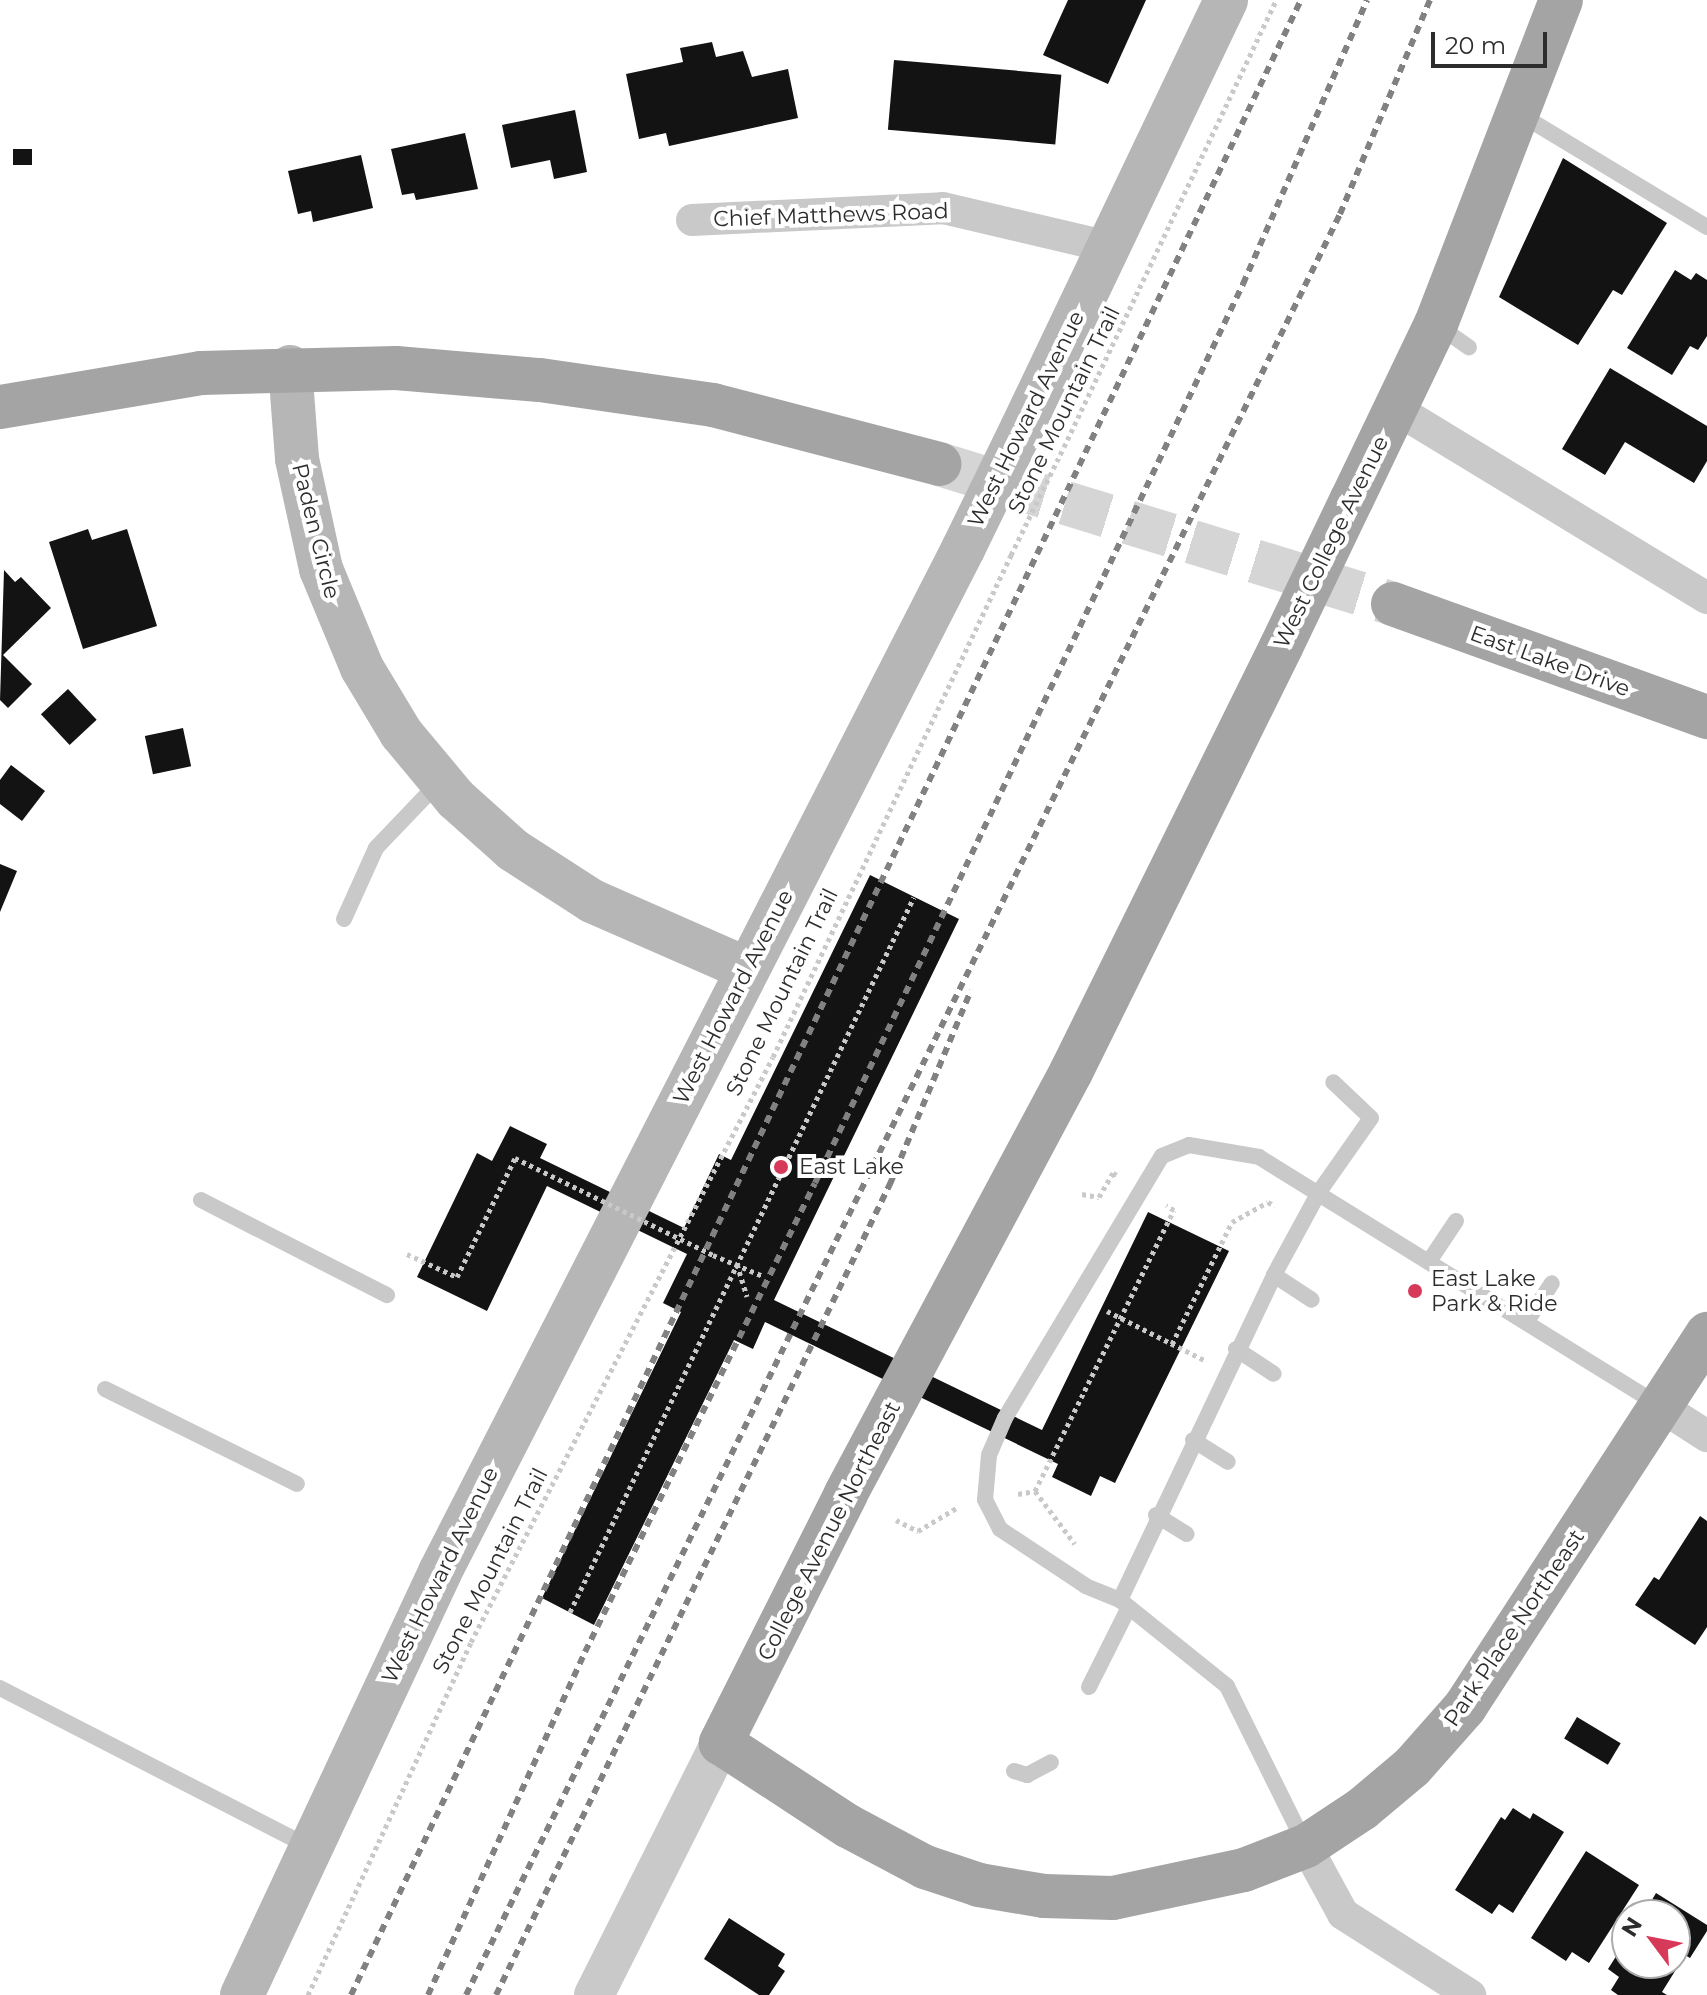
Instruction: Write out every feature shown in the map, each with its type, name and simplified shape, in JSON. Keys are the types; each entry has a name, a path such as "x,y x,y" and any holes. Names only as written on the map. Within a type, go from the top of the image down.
{"main road":[{"name":"West Howard Avenue","path":"242,1995 308,1846 440,1572 963,549 1226,0"},
{"name":"West College Avenue","path":"1071,1072 1396,409 1452,336 1517,112 1561,0"},
{"path":"0,407 201,373 290,367 396,368 540,380 698,403 939,464"},
{"name":"Paden Circle","path":"290,367 297,459 321,569 339,620 401,733 441,781 513,850 592,901 747,969"},
{"name":"East Lake Drive","path":"1393,604 1707,717"},
{"name":"College Avenue Northeast","path":"721,1743 853,1480 1071,1072"},
{"name":"Park Place Northeast","path":"721,1743 848,1826 925,1867 979,1885 1044,1896 1113,1898 1244,1870 1306,1846 1412,1767 1465,1707 1707,1334"}],"street":[{"name":"Chief Matthews Road","path":"692,220 943,208 1109,247"},
{"path":"1396,409 1707,598"},
{"path":"1660,1406 1707,1436"},
{"name":"College Avenue Northeast","path":"594,1995 721,1743"},
{"path":"1306,1846 1343,1914 1470,1995"}],"lane":[{"path":"1517,112 1707,227"},
{"path":"344,919 376,848 441,781"},
{"path":"1089,1687 1125,1603 1156,1515 1236,1349 1319,1192 1371,1118 1333,1082"},
{"path":"1306,1846 1227,1686 1125,1603 1086,1586 1000,1529 985,1500 989,1455 1005,1418 1162,1156 1189,1145 1218,1147 1259,1157 1430,1260 1660,1406"},
{"path":"201,1200 387,1295"},
{"path":"1430,1260 1456,1221"},
{"path":"1274,1275 1312,1300"},
{"path":"1527,1321 1552,1283"},
{"path":"1236,1349 1274,1374"},
{"path":"105,1389 297,1484"},
{"path":"1193,1440 1228,1462"},
{"path":"1156,1515 1186,1534"},
{"path":"0,1688 308,1846"},
{"path":"1014,1771 1027,1775 1051,1762"}],"path":[{"name":"Stone Mountain Trail","path":"308,1995 471,1642 773,1057 1276,0"},
{"path":"570,1612 914,897"},
{"path":"407,1254 457,1277 515,1158 713,1255 763,1276"},
{"path":"1082,1194 1099,1197 1113,1173 1120,1177"},
{"path":"1172,1344 1232,1222 1268,1202 1275,1206"},
{"path":"1035,1491 1174,1210 1166,1205"},
{"path":"737,1264 747,1297"},
{"path":"1107,1311 1226,1371"},
{"path":"1018,1494 1035,1491"},
{"path":"1035,1491 1084,1550"},
{"path":"896,1520 918,1531 958,1507"}],"building":[{"path":"1068,0 1146,0 1108,84 1043,55"},
{"path":"712,42 716,57 743,51 752,77 788,69 798,118 669,146 666,133 639,139 626,74 683,62 680,48"},
{"path":"894,60 1061,75 1055,144 888,130"},
{"path":"575,110 587,172 554,179 550,160 511,168 502,125"},
{"path":"465,133 478,189 416,200 414,193 402,195 391,149"},
{"path":"13,149 32,149 32,165 13,165"},
{"path":"361,155 373,208 313,222 311,211 298,214 288,171"},
{"path":"1563,158 1667,223 1622,295 1613,290 1578,345 1499,297"},
{"path":"1675,270 1691,280 1696,273 1707,280 1707,336 1698,350 1690,346 1672,375 1627,348"},
{"path":"1610,368 1707,426 1707,461 1694,483 1625,442 1605,475 1562,449"},
{"path":"88,529 92,540 127,529 157,626 83,649 49,542"},
{"path":"4,570 15,582 21,577 51,608 3,655 32,684 8,708 0,700"},
{"path":"68,689 97,720 70,745 41,714"},
{"path":"183,728 191,766 153,774 145,736"},
{"path":"11,765 45,791 22,821 0,804 0,780"},
{"path":"0,864 17,871 0,912"},
{"path":"870,875 959,919 774,1300 1042,1430 1148,1212 1229,1251 1115,1483 1100,1476 1091,1496 1052,1477 1058,1464 765,1322 753,1349 734,1340 594,1625 542,1598 681,1312 663,1303 687,1254 547,1186 487,1311 417,1277 477,1153 492,1161 510,1126 547,1144 540,1158 684,1228 719,1154 731,1160"},
{"path":"1700,1516 1707,1521 1707,1627 1695,1645 1635,1605 1654,1577 1659,1580"},
{"path":"1577,1717 1621,1743 1608,1765 1564,1738"},
{"path":"1513,1808 1530,1819 1533,1813 1564,1832 1513,1913 1499,1904 1492,1914 1455,1890 1501,1817 1505,1820"},
{"path":"1586,1851 1639,1885 1630,1899 1611,1899 1611,1929 1589,1963 1572,1952 1566,1961 1531,1938"},
{"path":"1691,1915 1707,1925 1707,1931 1691,1956"},
{"path":"729,1918 785,1954 778,1966 785,1971 769,1995 759,1995 704,1959"},
{"path":"1618,1979 1670,1979 1662,1992 1667,1995 1618,1995 1611,1990"}],"tunnel":[{"path":"939,464 1393,604"}],"railway":[{"path":"351,1995 1301,0"},
{"path":"428,1995 585,1652 815,1183 1243,284 1367,0"},
{"path":"466,1995 1340,214 1430,0"},
{"path":"496,1995 890,1184 971,990"}],"place":[{"name":"East Lake","path":"781,1167"},
{"name":"East Lake Park & Ride","path":"1415,1291"}]}
